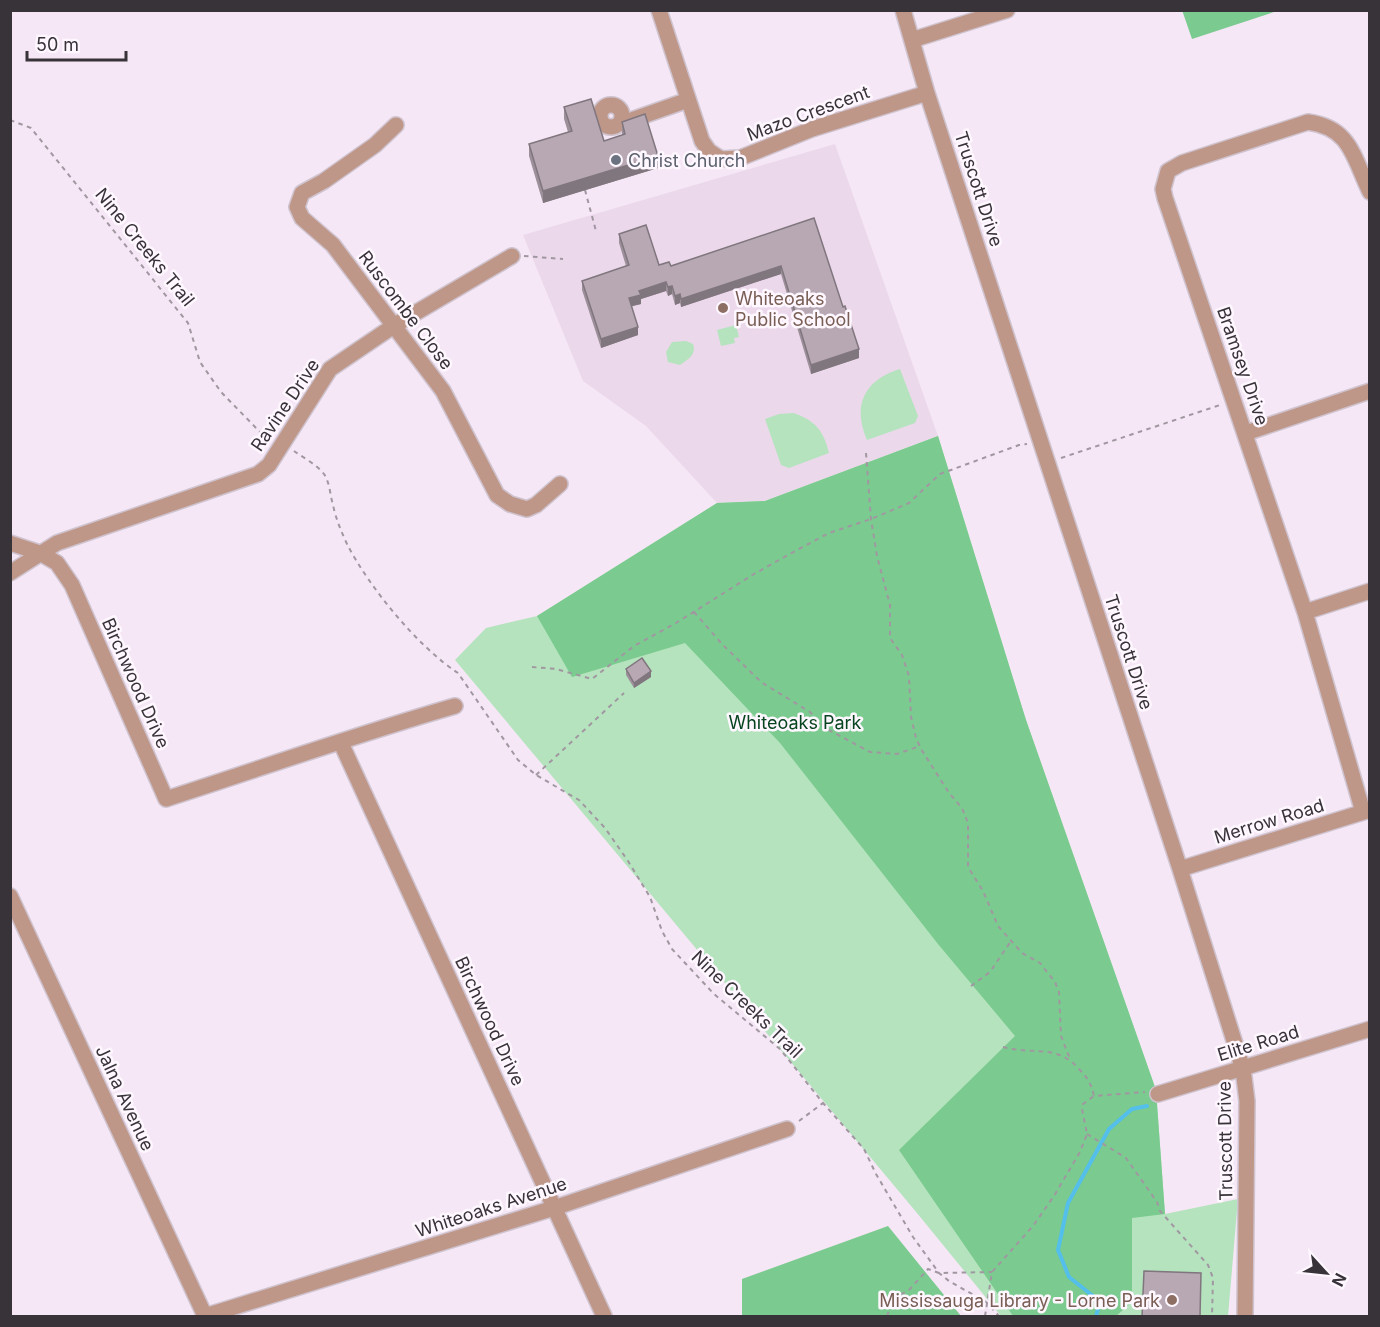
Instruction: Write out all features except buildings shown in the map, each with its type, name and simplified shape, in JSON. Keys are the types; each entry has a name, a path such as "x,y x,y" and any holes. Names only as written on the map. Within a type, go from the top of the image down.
{"street":[{"name":"Mazo Crescent","path":"658,10 702,141 709,151 721,159 740,158 812,129 927,93"},
{"name":"Truscott Drive","path":"903,10 927,93 1243,1069 1247,1101 1245,1317"},
{"path":"912,40 1007,10"},
{"path":"620,124 688,100"},
{"name":"Bramsey Drive","path":"1366,811 1305,612 1163,189 1168,171 1182,163 1308,122 1324,124 1335,130 1345,140 1370,192"},
{"name":"Ruscombe Close","path":"396,125 375,145 302,194 297,207 302,218 333,245 443,391 497,495 510,504 527,509 536,505 560,484"},
{"name":"Ravine Drive","path":"10,573 57,543 258,474 269,465 330,369 395,325 512,256"},
{"path":"1246,433 1370,391"},
{"name":"Birchwood Drive","path":"10,543 40,553 57,563 72,585 166,799 341,743 372,730 455,706"},
{"path":"1305,612 1370,591"},
{"name":"Birchwood Drive","path":"341,743 604,1317"},
{"name":"Merrow Road","path":"1180,869 1366,811"},
{"name":"Jalna Avenue","path":"10,896 205,1317"},
{"name":"Elite Road","path":"1158,1094 1370,1029"},
{"name":"Whiteoaks Avenue","path":"205,1317 554,1208 787,1130"}],"path":[{"name":"Nine Creeks Trail","path":"10,120 31,128 126,243 188,323 200,362 221,392 260,432 315,465 324,475 330,488 340,529 348,547 376,589 429,650 458,673 518,760 536,775 579,800 604,828 650,897 662,931 672,949 714,994 780,1049 823,1103 864,1149 907,1227 939,1273"},
{"path":"585,190 596,231"},
{"path":"512,256 563,259"},
{"path":"532,667 556,669 592,679 634,646 754,574 829,533 909,503 940,474 1018,445 1029,444 1056,460 1234,400"},
{"path":"866,453 871,519 877,556 890,605 890,638 902,655 909,676 911,717 920,746 950,794 962,808 968,823 968,867 983,891 998,926 1022,953 1040,963 1055,982 1059,992 1061,1036 1070,1059"},
{"path":"694,612 722,644 761,682 810,712 827,729 870,752 897,754 920,746"},
{"path":"536,775 624,693"},
{"path":"971,986 990,972 1011,941"},
{"path":"1003,1047 1014,1050 1059,1053 1070,1059 1090,1081 1094,1096"},
{"path":"984,1317 992,1272 1033,1226 1080,1152 1087,1134 1083,1104 1094,1096 1116,1092 1158,1094"},
{"path":"787,1130 823,1103"},
{"path":"1087,1134 1131,1164 1157,1202 1160,1211 1208,1265 1213,1278 1212,1317"},
{"path":"887,1317 894,1298 909,1290 928,1269 939,1273 986,1302 999,1317"},
{"path":"939,1273 992,1272"}],"shaded area":[{"name":"Whiteoaks Public School","path":"835,144 938,436 765,501 717,503 646,426 583,381 523,235"}],"green space":[{"path":"1182,10 1277,10 1277,11 1192,39"},
{"path":"736,325 739,337 734,338 735,343 721,346 717,330"},
{"path":"686,341 693,344 694,351 691,357 680,365 668,362 666,352 672,342"},
{"path":"900,369 918,416 915,423 867,440 861,416 864,396 878,380"},
{"path":"793,413 807,419 817,427 829,453 789,468 781,465 765,419 779,414"},
{"name":"Whiteoaks Park","path":"938,436 1026,720 1156,1090 1165,1214 1238,1199 1228,1316 1001,1316 455,660 486,628 537,616 717,503 765,501"},
{"name":"Whiteoaks Park","path":"938,436 1026,720 1156,1090 1165,1214 1132,1218 1132,1302 1116,1316 1013,1316 899,1150 1015,1036 938,944 780,743 685,643 572,677 537,616 717,503 765,501"},
{"path":"888,1226 961,1316 742,1316 742,1279"}],"waterway":[{"path":"1096,1316 1099,1306 1093,1296 1069,1277 1058,1250 1068,1203 1109,1129 1132,1109 1147,1106"}],"place":[{"name":"Christ Church","path":"616,160"},
{"name":"Whiteoaks Public School","path":"723,308"},
{"name":"Mississauga Library - Lorne Park","path":"1172,1300"}]}
